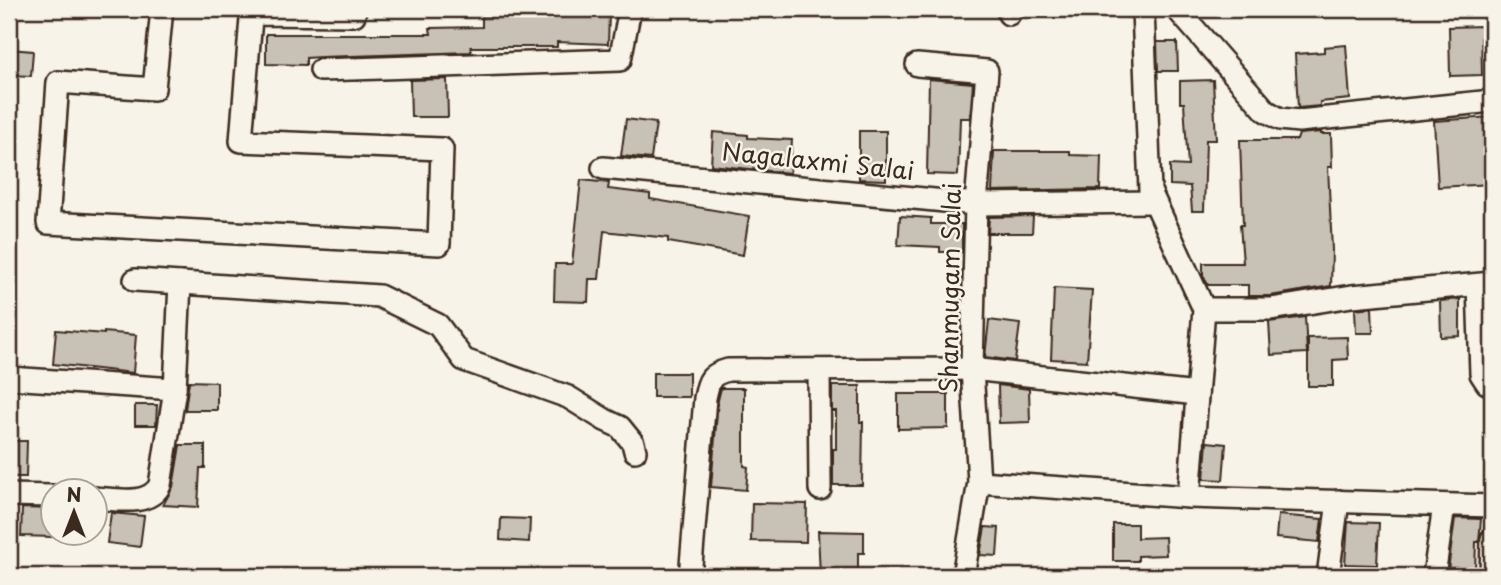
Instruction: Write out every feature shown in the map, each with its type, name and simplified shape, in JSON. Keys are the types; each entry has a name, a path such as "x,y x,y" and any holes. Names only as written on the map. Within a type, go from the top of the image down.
{"street":[{"path":"162,9 154,89 58,82 48,223 439,244 442,149 241,141 251,18 256,14 354,15 355,9"},
{"path":"321,70 620,60 630,9"},
{"path":"1143,9 1150,191 1204,309 1189,497"},
{"path":"1177,9 1266,111 1280,119 1299,121 1492,101"},
{"name":"Shanmugam Salai","path":"917,65 988,71 976,204 972,369 979,482 963,576"},
{"name":"Nagalaxmi Salai","path":"603,167 976,204 1154,202"},
{"path":"135,280 379,296 438,325 464,360 568,397 604,420 620,426 633,443 635,451"},
{"path":"108,498 135,499 156,493 160,485 175,389 180,283"},
{"path":"1204,309 1271,309 1352,296 1485,284 1481,374 1483,380 1492,383"},
{"path":"691,565 705,398 709,379 716,373 727,370 972,369 1197,394"},
{"path":"819,370 820,489"},
{"path":"9,378 175,389"},
{"path":"979,482 1189,497 1492,506"},
{"path":"9,495 38,496"},
{"path":"1328,576 1338,501"},
{"path":"1434,576 1444,505"},
{"path":"1491,576 1492,539"}],"building":[{"path":"507,11 609,14 608,44 557,42 557,47 471,47 471,52 321,57 306,58 306,65 266,64 266,34 431,34 430,28 482,27 482,16 507,16"},
{"path":"1481,26 1482,75 1450,76 1449,27"},
{"path":"1157,42 1177,42 1178,71 1158,71"},
{"path":"1346,45 1350,99 1320,102 1320,106 1298,108 1295,54 1324,52 1324,47"},
{"path":"9,49 33,51 31,76 9,75"},
{"path":"447,79 448,117 411,117 410,80"},
{"path":"929,79 973,83 970,118 960,118 958,175 927,174"},
{"path":"1213,80 1216,140 1206,140 1204,211 1192,211 1190,186 1170,185 1170,165 1188,166 1180,81"},
{"path":"1492,117 1492,184 1438,187 1434,121"},
{"path":"626,119 656,123 651,159 621,156"},
{"path":"859,131 886,131 886,180 859,179"},
{"path":"713,132 748,135 748,138 792,140 790,173 711,165"},
{"path":"1299,134 1331,134 1332,167 1328,167 1331,286 1270,296 1248,296 1248,285 1208,285 1203,275 1203,263 1243,263 1240,140 1297,140"},
{"path":"994,151 1070,151 1070,155 1101,156 1100,189 992,191"},
{"path":"581,180 609,183 608,189 650,194 650,199 749,216 743,255 668,242 668,238 604,231 599,279 589,279 588,302 554,301 555,264 572,264"},
{"path":"900,216 931,218 931,224 962,224 962,252 940,252 940,247 898,245"},
{"path":"1033,216 1032,233 988,233 989,217"},
{"path":"1054,288 1092,290 1087,361 1051,359"},
{"path":"1460,299 1460,336 1441,337 1440,301"},
{"path":"1372,307 1373,333 1356,333 1355,309"},
{"path":"1305,317 1307,353 1271,355 1269,322"},
{"path":"989,320 1020,324 1015,361 985,357"},
{"path":"56,330 136,335 133,373 53,364"},
{"path":"1347,337 1348,359 1333,360 1333,386 1308,386 1308,338"},
{"path":"653,373 689,373 689,397 653,397"},
{"path":"189,381 217,382 217,410 185,410"},
{"path":"998,385 1029,389 1030,422 999,423"},
{"path":"832,386 860,386 860,422 863,422 862,485 833,485 836,411 832,411"},
{"path":"721,388 744,388 744,466 748,467 746,490 711,487"},
{"path":"898,394 948,394 948,428 898,429"},
{"path":"135,405 157,405 156,425 135,425"},
{"path":"9,441 27,441 26,477 9,477"},
{"path":"1207,442 1226,444 1223,480 1204,479"},
{"path":"180,445 205,445 205,468 200,468 198,507 163,505 173,487"},
{"path":"752,503 807,504 806,542 751,541"},
{"path":"22,508 38,509 38,537 21,536"},
{"path":"111,513 144,516 140,547 108,543"},
{"path":"1278,515 1322,519 1319,542 1276,538"},
{"path":"501,518 530,519 529,542 500,540"},
{"path":"1455,518 1481,519 1479,542 1476,542 1475,570 1448,570"},
{"path":"1348,522 1379,523 1377,565 1345,564"},
{"path":"1113,524 1137,524 1137,538 1165,537 1166,555 1138,556 1138,561 1113,561"},
{"path":"985,527 999,528 997,556 980,555"},
{"path":"818,531 864,532 864,553 858,553 858,576 820,576"}]}
